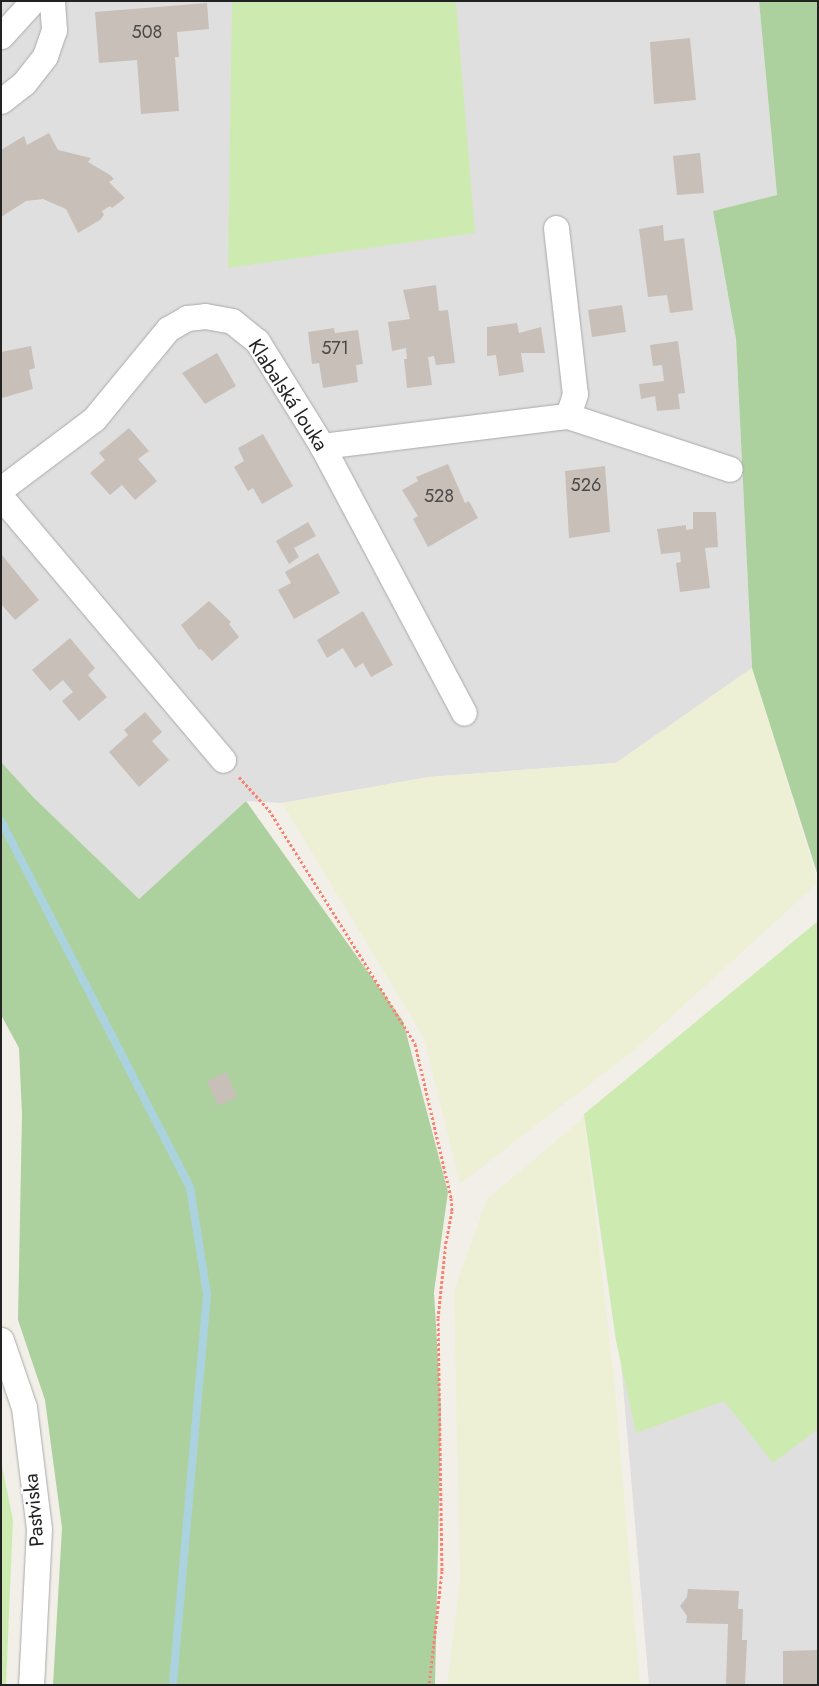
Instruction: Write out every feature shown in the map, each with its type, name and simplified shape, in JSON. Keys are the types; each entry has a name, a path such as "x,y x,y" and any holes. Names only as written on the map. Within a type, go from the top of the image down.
{"street":[{"path":"1,36 32,1"},
{"path":"1,100 24,82 45,56 54,30 52,1"},
{"path":"556,228 575,394 568,416"},
{"name":"Klabalská louka","path":"1,489 94,419 168,329 187,318 206,316 232,321 257,341 322,446 464,713"},
{"path":"322,446 568,416 730,469"},
{"path":"1,497 223,760"},
{"name":"Pastviska","path":"1,1340 24,1407 39,1529 31,1685"}],"path":[{"path":"223,760 269,810 415,1044 451,1198 452,1211 446,1240 438,1318 442,1572 429,1685"}],"shaded area":[{"path":"1,1 759,1 777,196 713,211 736,339 752,668 616,763 429,777 282,803 246,801 139,899 1,767"},
{"path":"818,1118 818,1685 649,1685 619,1339"}],"green space":[{"path":"232,1 456,1 475,233 228,268"},
{"path":"759,1 818,1 818,876 752,668 736,339 713,211 777,195"},
{"path":"752,668 818,883 637,1048 460,1184 424,1038 282,803 429,777 616,763"},
{"path":"1,762 34,798 139,899 246,801 403,1021 448,1192 434,1292 441,1410 435,1685 53,1685 62,1528 45,1400 18,1320 22,1115 19,1048 1,1015"},
{"path":"818,921 818,1429 773,1463 724,1401 636,1433 616,1341 584,1114"},
{"path":"584,1117 615,1388 640,1685 447,1685 460,1583 454,1291 487,1199"},
{"path":"1,1461 13,1520 6,1685 1,1685"}],"building":[{"path":"207,3 209,29 177,32 179,57 175,57 179,111 141,114 137,60 99,63 95,12"},
{"path":"690,38 696,100 654,104 650,42"},
{"path":"49,133 58,150 91,158 88,162 110,175 114,179 109,182 125,198 112,208 110,206 102,211 104,215 100,220 78,233 66,209 43,199 26,201 1,217 1,150 24,136 27,145"},
{"path":"700,153 704,193 677,195 673,156"},
{"path":"663,225 664,241 684,238 693,310 670,313 667,295 648,297 639,229"},
{"path":"436,285 439,311 448,310 455,363 436,365 434,356 428,357 432,385 407,388 404,359 407,359 406,348 392,351 388,322 410,319 403,290"},
{"path":"622,305 626,332 592,337 588,310"},
{"path":"517,323 519,333 541,327 545,353 521,353 524,372 499,376 496,355 487,356 487,327"},
{"path":"334,328 335,333 358,330 363,364 356,365 358,382 323,388 319,363 312,364 308,332"},
{"path":"678,341 685,393 678,394 680,409 657,411 655,396 641,399 639,384 664,381 662,365 653,366 650,345"},
{"path":"31,346 35,368 29,370 33,389 2,398 1,352"},
{"path":"217,353 236,386 205,404 182,373"},
{"path":"129,428 149,451 138,459 157,481 135,500 122,485 110,495 90,473 105,460 99,453"},
{"path":"263,434 293,486 262,504 253,488 248,491 234,467 244,461 238,448"},
{"path":"448,464 465,503 469,501 478,518 428,547 413,519 418,516 402,490 418,481 416,477"},
{"path":"605,466 610,532 569,538 565,471"},
{"path":"693,512 716,512 718,547 705,548 710,588 680,592 676,563 681,562 680,552 661,554 657,529 686,525 686,530 693,529"},
{"path":"308,522 316,536 294,548 299,557 289,564 276,541"},
{"path":"318,553 340,593 294,619 278,590 291,583 285,572"},
{"path":"1,554 39,600 15,620 1,604"},
{"path":"209,601 231,622 229,624 239,637 212,661 201,649 199,650 181,625"},
{"path":"363,611 393,665 371,677 363,663 355,668 343,648 327,658 317,640"},
{"path":"70,638 95,668 88,675 107,697 79,721 62,701 73,692 63,680 50,691 32,670"},
{"path":"145,712 162,732 152,741 169,760 139,787 109,752 128,735 124,730"},
{"path":"226,1072 237,1097 218,1106 207,1081"},
{"path":"688,1589 739,1591 738,1609 743,1609 742,1640 747,1640 745,1685 726,1685 728,1624 686,1623 687,1616 680,1606 687,1597"},
{"path":"818,1650 818,1685 783,1685 783,1651"}],"waterway":[{"path":"1,821 190,1187 207,1294 173,1685"}]}
